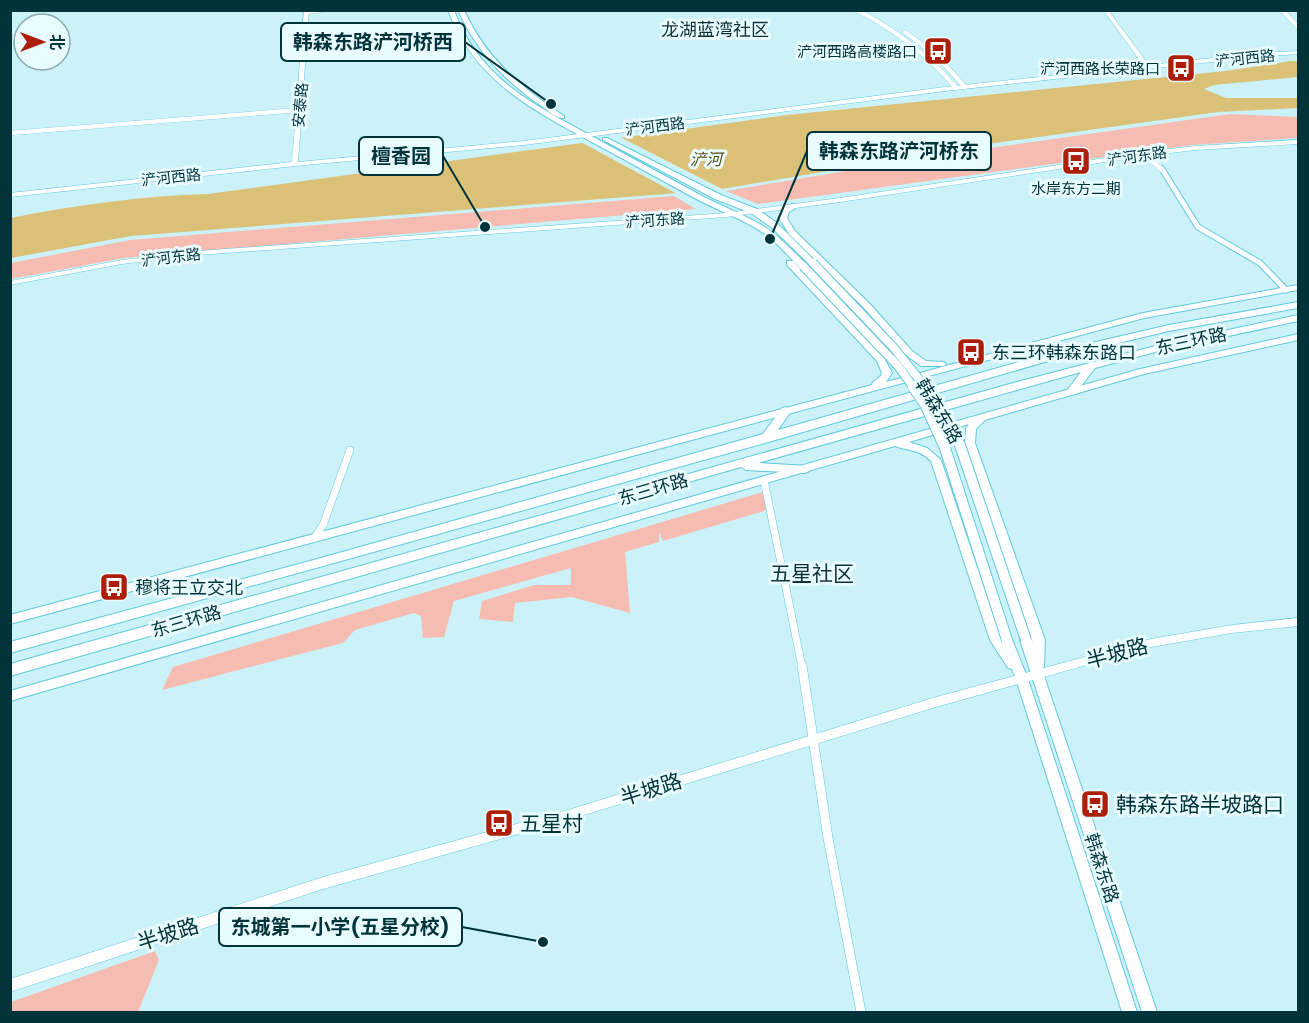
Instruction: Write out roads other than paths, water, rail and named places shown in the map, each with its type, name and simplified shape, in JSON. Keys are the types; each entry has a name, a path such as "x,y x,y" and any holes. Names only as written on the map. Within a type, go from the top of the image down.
{"highway":[{"name":"东三环路","path":"10,648 765,439 1074,350 1169,328 1299,305"},
{"name":"东三环路","path":"10,670 1093,364 1299,318"},
{"path":"1027,347 1074,350"},
{"path":"1071,392 1093,364"},
{"path":"765,439 786,411"},
{"path":"735,465 804,469"}],"main road":[{"name":"韩森东路","path":"451,10 463,39 490,73 534,108 590,136 730,214 756,225 808,264 892,345 925,383 947,418 960,445 1150,1012"},
{"name":"韩森东路","path":"461,10 473,37 484,53 504,74 541,103 590,136 604,139 718,197 754,212 794,243 808,264 893,360 925,404 945,448 1131,1012"},
{"path":"795,206 786,211 783,218 792,232 919,361 931,365 969,362"},
{"path":"730,214 770,241 882,360 886,367 884,379 862,390"},
{"path":"10,620 313,541 862,390 1143,316 1299,288"},
{"path":"10,696 1143,371 1299,337"},
{"path":"981,417 971,428 970,443 1039,640 1037,675"},
{"path":"893,444 908,444 917,447 927,451 936,460 996,640 1022,679"}],"street":[{"path":"307,11 321,10"},
{"path":"857,10 893,30 918,48 956,88"},
{"path":"866,10 920,42 936,55 965,87"},
{"path":"1106,10 1148,68"},
{"path":"1282,10 1299,27"},
{"name":"安泰路","path":"295,164 307,11"},
{"name":"浐河西路","path":"10,195 295,164 590,136 956,88 1258,55 1299,53"},
{"path":"10,133 299,110"},
{"name":"浐河东路","path":"10,283 122,262 207,252 754,212 1145,154 1195,148 1299,142"},
{"path":"1145,154 1161,168 1173,184 1187,213 1198,226 1260,263 1286,290"},
{"path":"792,232 794,243 808,249"},
{"path":"313,541 323,525 350,450"},
{"path":"764,480 795,622 815,740 828,838 861,1012"},
{"name":"半坡路","path":"10,986 323,883 571,814 936,702 1151,644 1232,629 1299,622"}],"water":[{"name":"浐河","path":"1298,61 1298,77 1214,85 1204,89 1226,98 1298,98 1298,108 1218,112 974,146 716,190 131,236 11,258 11,218 84,205 208,194 787,115 1226,71"}],"place":[{"name":"浐河西路高楼路口","path":"938,51"},
{"name":"浐河西路长荣路口","path":"1181,68"},
{"name":"韩森东路浐河桥西","path":"551,104"},
{"name":"水岸东方二期","path":"1076,161"},
{"name":"檀香园","path":"485,227"},
{"name":"韩森东路浐河桥东","path":"770,239"},
{"name":"东三环韩森东路口","path":"971,352"},
{"name":"穆将王立交北","path":"114,587"},
{"name":"韩森东路半坡路口","path":"1095,804"},
{"name":"五星村","path":"499,823"},
{"name":"东城第一小学(五星分校)","path":"543,942"}],"district":[{"name":"龙湖蓝湾社区","path":"715,29"},
{"name":"五星社区","path":"812,573"}]}
